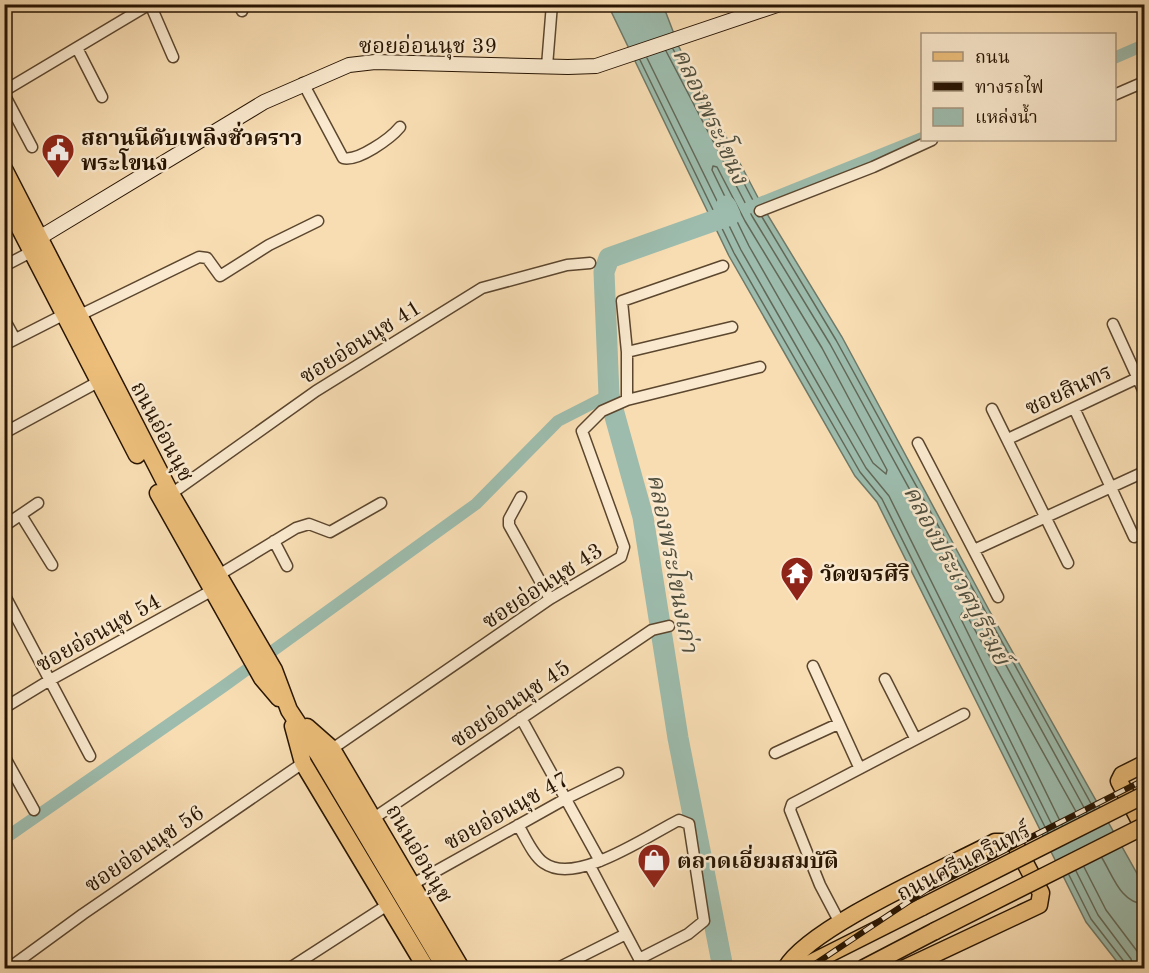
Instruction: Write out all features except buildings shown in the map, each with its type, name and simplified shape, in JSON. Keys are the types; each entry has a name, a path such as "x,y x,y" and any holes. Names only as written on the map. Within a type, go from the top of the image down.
{"main road":[{"name":"ถนนอ่อนนุช","path":"4,169 35,245 103,379 250,643 289,710 325,752 374,818 461,969"},
{"name":"ถนนอ่อนนุช","path":"4,198 35,245"},
{"name":"ถนนอ่อนนุช","path":"103,379 171,494 217,584"},
{"name":"ถนนอ่อนนุช","path":"289,710 303,763 426,969"},
{"name":"ถนนอ่อนนุช","path":"325,752 445,969"},
{"path":"864,969 1144,827 1119,781 1122,775 1144,764"},
{"name":"ถนนศรีนครินทร์","path":"801,969 1144,795"},
{"path":"786,969 806,944 840,923 995,842 1014,842 1041,893 1039,905 905,969"}],"street":[{"path":"547,66 552,4"},
{"name":"ซอยอ่อนนุช 39","path":"35,245 264,102 303,83 349,65 375,62 596,66 780,4"},
{"path":"32,147 4,92 150,5 173,57"},
{"path":"77,48 102,97"},
{"path":"1116,94 1144,82"},
{"path":"303,83 344,158 354,158 392,136 400,127"},
{"path":"760,211 873,167 930,141"},
{"path":"4,345 199,257 207,258 220,276 269,245 318,221"},
{"path":"4,266 35,245"},
{"name":"ซอยอ่อนนุช 41","path":"171,494 316,391 482,288 567,265 590,262"},
{"path":"627,400 627,352 622,301 723,266"},
{"path":"4,320 15,339"},
{"path":"1113,324 1141,377 1144,392"},
{"path":"627,352 732,327"},
{"name":"ซอยอ่อนนุช 43","path":"325,752 550,599 624,554 582,431 602,411 627,400 760,367"},
{"name":"ซอยสินทร","path":"1008,439 1141,377"},
{"path":"4,433 103,379"},
{"path":"1074,408 1134,537"},
{"name":"ซอยสินทร","path":"992,409 1068,563"},
{"path":"918,443 998,597"},
{"path":"974,550 1144,472"},
{"path":"521,497 509,519 509,525 550,599"},
{"path":"4,526 38,503"},
{"name":"ซอยอ่อนนุช 54","path":"4,708 217,584 274,541 296,528 309,525 330,532 381,503"},
{"path":"21,515 52,565"},
{"path":"274,541 287,566"},
{"path":"4,594 90,756"},
{"name":"ซอยอ่อนนุช 45","path":"374,818 521,718 661,627"},
{"path":"813,666 859,767"},
{"path":"885,679 915,738"},
{"path":"840,923 816,874 794,820 791,806 795,801 964,714"},
{"path":"519,825 542,862 559,871 595,863 679,820 689,824 692,830 704,921 641,964 626,934 595,863 567,798 521,718"},
{"path":"775,753 838,724"},
{"path":"4,756 34,810"},
{"name":"ซอยอ่อนนุช 56","path":"8,966 303,763"},
{"name":"ซอยอ่อนนุช 47","path":"413,884 567,798 618,773"},
{"path":"290,969 308,964 388,904"},
{"path":"558,969 626,934"}],"water":[{"path":"608,5 663,5 679,47 764,209 842,337 989,610 1144,886 1144,968 1122,968 1086,922 877,502 855,476 729,256"}],"waterway":[{"path":"1116,57 1144,45"},
{"path":"748,208 921,138"},
{"name":"คลองพระโขนงเก่า","path":"723,968 678,738 643,517 609,395 604,272 609,258 730,215 726,206"},
{"path":"4,839 224,686 476,504 558,421 609,395"}],"railway":[{"path":"809,968 926,890 1144,780"}],"place":[{"name":"สถานนีดับเพลิงชั่วคราว พระโขนง","path":"58,179"},
{"name":"วัดขจรศิริ","path":"797,602"},
{"name":"ตลาดเอี่ยมสมบัติ","path":"654,889"}],"water label":[{"name":"คลองพระโขนง","path":"711,116"},
{"name":"คลองประเวศบุรีรมย์","path":"957,575"}]}
